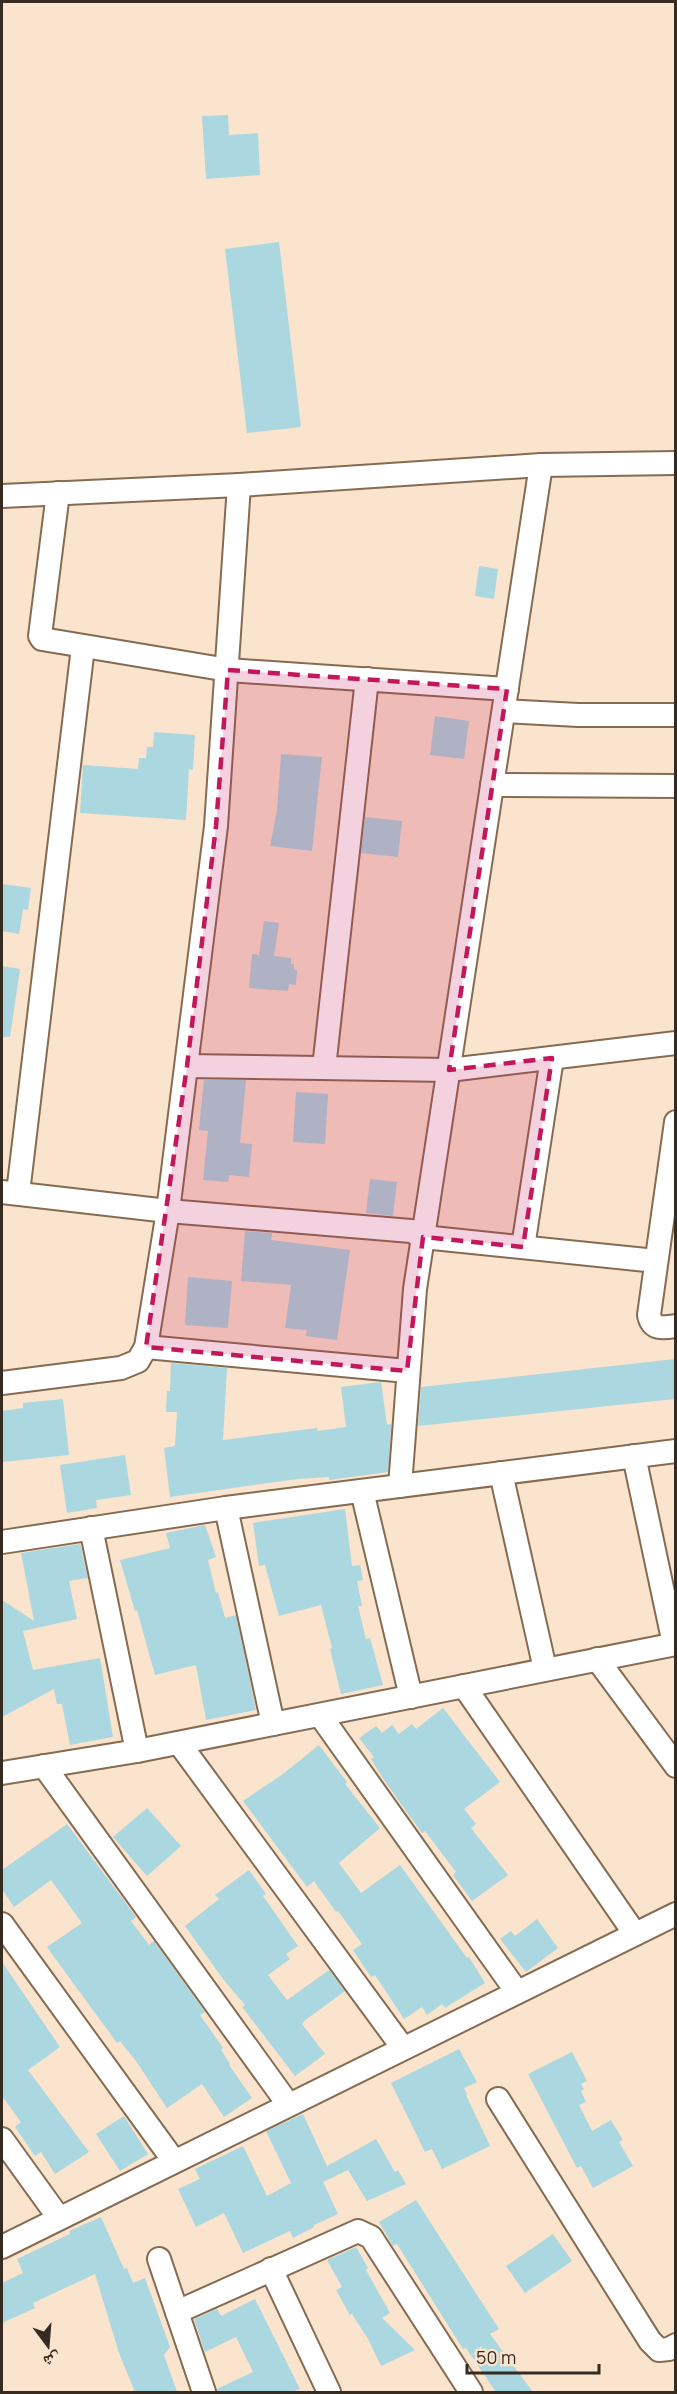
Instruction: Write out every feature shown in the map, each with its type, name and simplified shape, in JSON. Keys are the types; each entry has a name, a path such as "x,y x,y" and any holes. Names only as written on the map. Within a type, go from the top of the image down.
{"street":[{"path":"2,496 239,485 541,465 675,463"},
{"path":"400,1486 415,1289 541,465"},
{"path":"2,1383 121,1368 138,1360 146,1347 168,1211 216,826 239,485"},
{"path":"58,493 40,636 46,641 228,670 507,688"},
{"path":"83,647 10,1193 168,1211 411,1231 423,1237 656,1261"},
{"path":"324,1068 367,679"},
{"path":"504,711 578,715 675,715"},
{"path":"492,785 675,786"},
{"path":"187,1066 449,1070 675,1043"},
{"path":"523,1247 552,1058"},
{"path":"675,1122 650,1319 660,1328 675,1326"},
{"path":"146,1347 407,1371"},
{"path":"2,1542 226,1508 675,1451"},
{"path":"2,1773 179,1743 675,1644 634,1456"},
{"path":"501,1473 546,1669"},
{"path":"362,1491 411,1697"},
{"path":"226,1508 273,1724"},
{"path":"91,1528 136,1751"},
{"path":"597,1659 675,1766"},
{"path":"464,1686 635,1934"},
{"path":"320,1715 517,1992"},
{"path":"179,1743 403,2048"},
{"path":"44,1766 288,2104"},
{"path":"2,2247 675,1914"},
{"path":"2,1924 174,2161"},
{"path":"498,2099 650,2341 659,2350 669,2349 675,2344"},
{"path":"2,2139 59,2218"},
{"path":"177,2312 358,2231 371,2237 471,2392"},
{"path":"159,2259 204,2392"},
{"path":"271,2269 329,2392"}],"highlighted area":[{"path":"228,670 507,689 449,1070 552,1058 523,1247 423,1237 407,1371 146,1347 187,1066 216,826"}],"building":[{"path":"228,115 229,135 258,133 260,175 206,179 202,116"},
{"path":"279,242 301,427 247,433 225,249"},
{"path":"479,566 498,569 494,599 475,596"},
{"path":"435,716 469,721 464,759 430,755"},
{"path":"154,732 195,735 193,770 189,769 186,820 80,813 83,765 138,769 139,758 146,758 147,747 153,747"},
{"path":"281,754 322,757 312,851 270,846 277,811"},
{"path":"365,817 402,821 398,857 361,853"},
{"path":"2,884 31,888 28,910 23,909 19,934 2,931"},
{"path":"264,921 279,923 274,956 291,958 294,970 297,970 296,985 289,984 288,991 249,988 252,954 259,955"},
{"path":"2,966 20,969 10,1037 2,1037"},
{"path":"204,1080 246,1080 240,1143 252,1144 249,1177 229,1175 228,1182 203,1180 208,1131 199,1130"},
{"path":"296,1092 328,1094 325,1144 293,1142"},
{"path":"370,1179 397,1182 393,1216 366,1213"},
{"path":"245,1231 272,1233 271,1240 350,1250 337,1340 306,1336 307,1330 285,1328 291,1285 241,1281"},
{"path":"188,1277 232,1281 228,1328 185,1325"},
{"path":"675,1359 675,1399 418,1426 421,1387"},
{"path":"171,1363 227,1368 223,1440 317,1428 318,1431 346,1427 341,1387 381,1382 387,1425 391,1424 388,1472 329,1480 329,1477 297,1479 170,1497 164,1448 175,1446 177,1412 166,1412 167,1391 170,1391"},
{"path":"63,1399 69,1455 2,1462 2,1411 23,1408 23,1403"},
{"path":"125,1455 131,1495 96,1500 97,1508 67,1513 60,1465"},
{"path":"345,1509 352,1566 360,1565 363,1580 357,1581 362,1606 358,1606 366,1639 370,1638 383,1685 341,1694 321,1605 279,1616 265,1565 259,1566 253,1523"},
{"path":"205,1525 216,1557 208,1560 216,1593 218,1592 225,1618 236,1615 256,1710 206,1720 196,1665 155,1675 120,1560 170,1548 166,1533"},
{"path":"80,1544 88,1578 69,1581 77,1619 23,1631 33,1670 100,1658 113,1737 70,1745 62,1704 57,1704 54,1689 2,1717 2,1600 34,1621 21,1553"},
{"path":"443,1708 500,1782 464,1809 476,1824 471,1828 508,1875 472,1901 453,1875 456,1872 425,1831 422,1833 384,1780 371,1759 374,1757 359,1738 376,1726 382,1733 392,1725 399,1734 412,1724 416,1729"},
{"path":"319,1745 347,1782 345,1784 380,1828 339,1863 361,1893 400,1865 467,1958 469,1957 485,1983 445,2008 442,2004 427,2015 422,2007 404,2019 375,1975 371,1977 353,1950 362,1944 338,1911 336,1912 314,1881 307,1887 243,1801 283,1774"},
{"path":"147,1808 181,1846 147,1876 113,1837"},
{"path":"67,1824 136,1917 131,1921 149,1945 154,1941 205,2012 200,2015 223,2048 221,2050 229,2065 252,2098 224,2117 202,2084 167,2108 136,2061 120,2041 117,2043 68,1976 47,1947 82,1923 51,1880 14,1907 2,1889 2,1870"},
{"path":"249,1870 266,1894 263,1896 298,1946 286,1954 290,1959 268,1975 287,2000 329,1970 345,1991 302,2024 325,2054 295,2076 242,2007 245,2005 185,1926 219,1899 215,1895"},
{"path":"537,1919 558,1948 526,1972 500,1939 511,1931 515,1936"},
{"path":"2,1962 60,2047 28,2070 89,2152 55,2174 41,2152 35,2156 15,2127 21,2122 2,2096"},
{"path":"459,2049 477,2082 464,2088 466,2095 490,2146 442,2169 432,2149 425,2152 391,2083"},
{"path":"572,2052 587,2081 581,2084 584,2089 581,2091 586,2102 579,2105 592,2131 611,2120 623,2140 619,2142 633,2166 593,2188 581,2166 577,2168 528,2074"},
{"path":"303,2114 327,2166 376,2139 395,2172 398,2170 406,2184 367,2201 348,2170 323,2182 338,2214 293,2238 290,2231 243,2253 224,2213 196,2227 178,2189 200,2179 195,2169 243,2146 267,2196 291,2183 266,2131"},
{"path":"124,2116 148,2154 120,2171 96,2134"},
{"path":"416,2200 499,2329 490,2334 533,2392 496,2392 466,2348 463,2349 397,2244 393,2246 379,2222"},
{"path":"101,2217 124,2269 127,2268 133,2283 145,2278 170,2347 164,2355 177,2392 135,2392 119,2353 95,2274 33,2303 35,2308 2,2323 2,2283 23,2273 17,2259"},
{"path":"553,2234 572,2261 525,2293 506,2266"},
{"path":"356,2247 390,2313 382,2318 415,2350 381,2366 368,2339 352,2314 350,2315 336,2290 342,2287 327,2260"},
{"path":"255,2299 300,2389 292,2392 217,2392 217,2389 253,2372 236,2337 205,2352 194,2319 217,2309 221,2316"}]}
